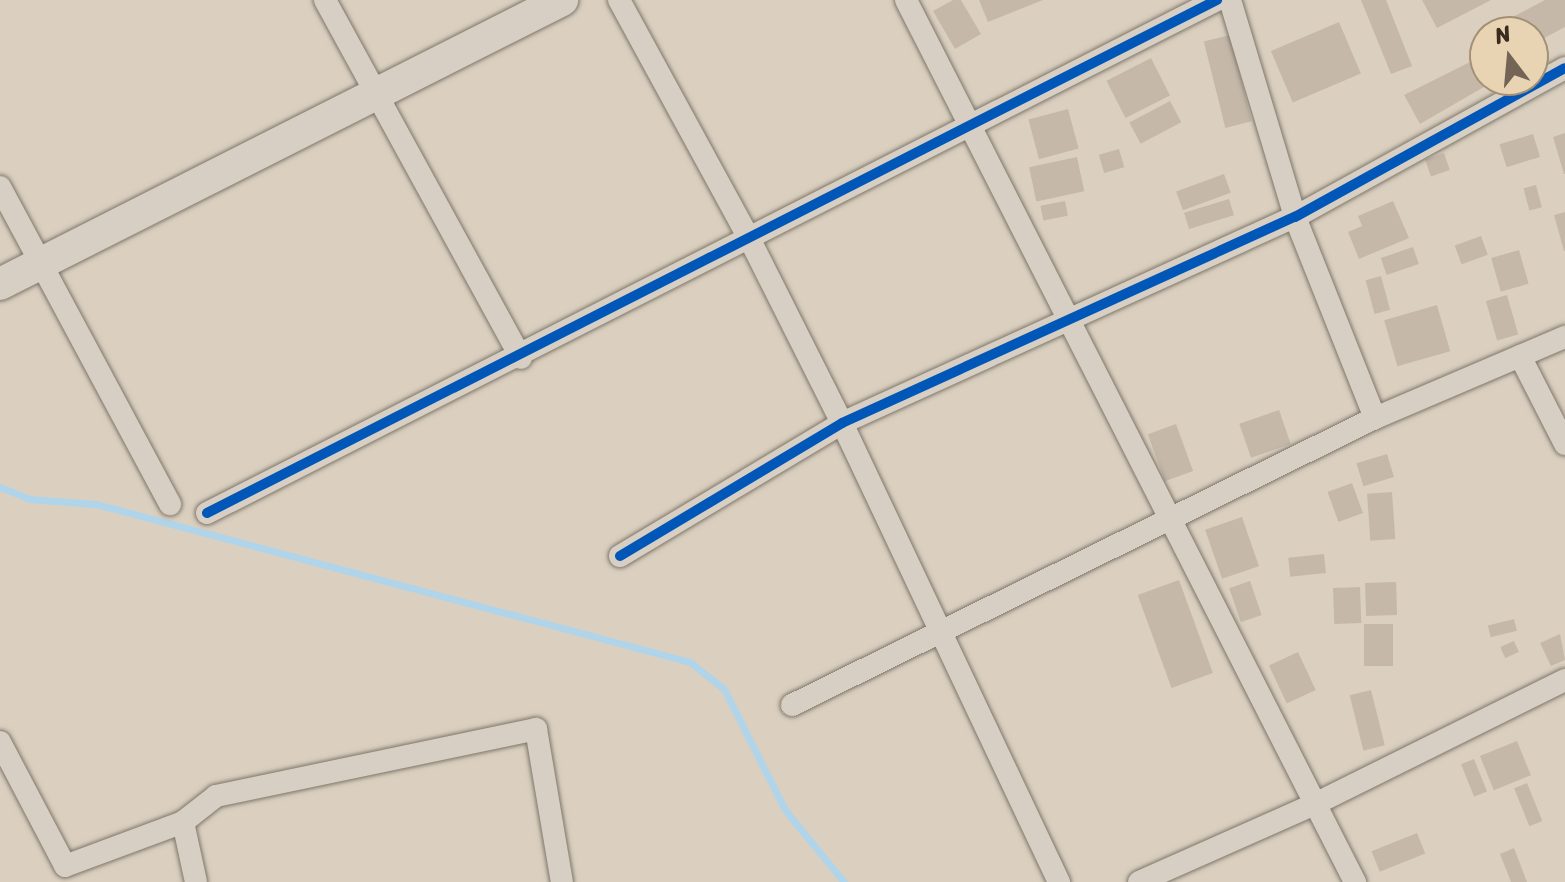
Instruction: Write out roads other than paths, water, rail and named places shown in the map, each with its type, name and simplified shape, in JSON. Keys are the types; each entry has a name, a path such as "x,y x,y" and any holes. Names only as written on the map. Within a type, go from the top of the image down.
{"street":[{"path":"325,0 521,358"},
{"path":"0,284 562,0"},
{"path":"619,0 750,240 842,423 943,630 1059,882"},
{"path":"906,0 1065,318 1355,882"},
{"path":"207,513 521,358 1217,0"},
{"path":"1230,0 1295,217 1375,418"},
{"path":"620,556 842,423 1065,318 1295,217 1565,68"},
{"path":"0,187 170,504"},
{"path":"792,705 1375,418 1565,337"},
{"path":"1520,356 1565,444"},
{"path":"1139,882 1315,804 1565,680"},
{"path":"0,742 65,866 183,822 216,796 536,729 562,882"},
{"path":"183,822 196,882"}],"waterway":[{"path":"0,487 29,499 96,504 690,662 724,689 785,810 844,882"}]}
